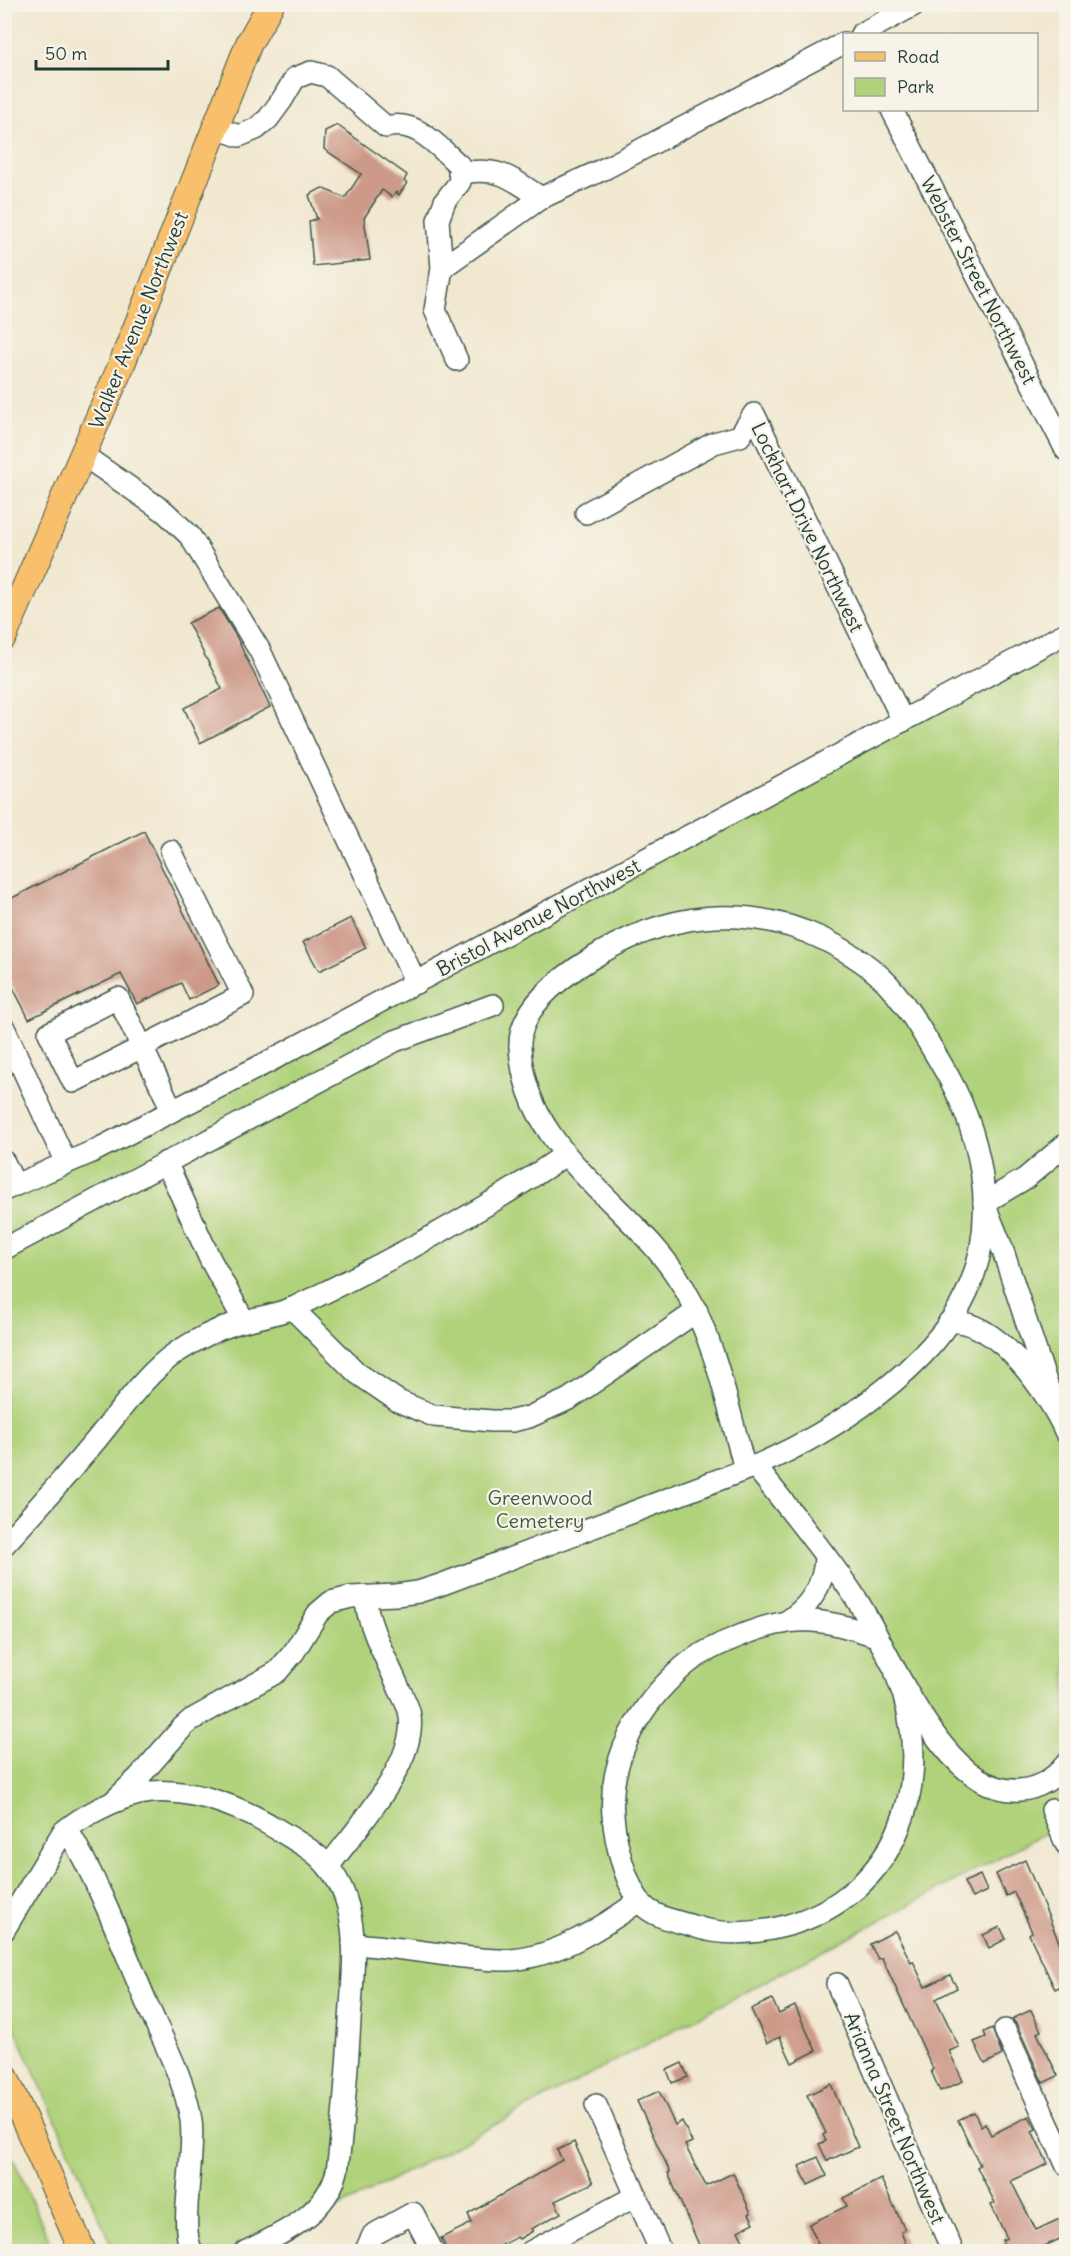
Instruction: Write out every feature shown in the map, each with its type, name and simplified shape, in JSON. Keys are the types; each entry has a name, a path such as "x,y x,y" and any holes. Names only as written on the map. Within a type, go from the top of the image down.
{"main road":[{"name":"Walker Avenue Northwest","path":"4,636 121,366 249,43 271,4"},
{"path":"4,2074 83,2252"}],"street":[{"path":"863,33 916,4"},
{"path":"442,268 541,198 606,168 843,44"},
{"path":"216,128 238,136 256,129 268,119 295,78 311,72 327,76 386,127 394,125 417,128 459,165 460,182 445,201 438,220 442,268 435,310 457,360"},
{"name":"Webster Street Northwest","path":"893,111 1066,450"},
{"path":"459,173 481,170 496,171 541,198"},
{"name":"Lockhart Drive Northwest","path":"586,513 714,443 740,436 754,414 903,721"},
{"path":"83,455 165,512 190,536 260,651 416,983"},
{"name":"Bristol Avenue Northwest","path":"10,1187 66,1163 266,1063 1066,633"},
{"path":"171,851 243,995 142,1047 172,1110"},
{"path":"114,1801 139,1777 177,1732 191,1720 277,1672 285,1664 318,1612 324,1607 341,1599 396,1595 440,1585 750,1468 825,1431 858,1409 910,1365 949,1322 966,1293 977,1262 984,1203 981,1170 962,1103 917,1023 885,981 847,952 814,935 781,922 744,916 698,918 660,925 584,963 553,987 533,1009 521,1033 522,1064 533,1102 539,1116 565,1155 630,1218 662,1255 697,1311 750,1468 825,1556 858,1603 926,1724 965,1767 984,1782 1004,1790 1026,1790 1045,1782 1066,1764"},
{"path":"4,1249 395,1041 493,1005"},
{"path":"4,1028 10,1049 66,1163"},
{"path":"984,1203 1020,1182 1066,1144"},
{"path":"4,1545 57,1488 124,1406 166,1360 220,1330 292,1308 439,1232 504,1195 565,1155"},
{"path":"4,1162 10,1187"},
{"path":"166,1162 210,1259 244,1321"},
{"path":"984,1203 1002,1248 1055,1409 1066,1433"},
{"path":"292,1308 357,1373 398,1401 434,1416 492,1421 512,1421 529,1417 560,1403 591,1385 697,1311"},
{"path":"949,1322 962,1321 972,1324 1002,1346 1034,1378 1055,1409"},
{"path":"784,1623 801,1612 813,1596 824,1570 825,1556"},
{"path":"328,1867 394,1777 404,1757 410,1734 408,1708 369,1618 365,1596"},
{"path":"876,1636 811,1621 784,1623 733,1639 685,1665 660,1688 630,1732 616,1777 612,1808 622,1859 639,1901 649,1910 696,1927 715,1932 737,1932 768,1930 795,1924 830,1908 851,1893 886,1856 898,1833 908,1797 912,1750 910,1720 908,1707 896,1674"},
{"path":"4,1930 58,1838 77,1821 114,1801 136,1794 158,1790 184,1793 221,1802 267,1822 306,1847 328,1867 342,1889 349,1908 353,1944 349,2040 339,2153 334,2181 320,2205 303,2220 245,2252"},
{"path":"1052,1810 1066,1844"},
{"path":"67,1829 87,1864 186,2099 193,2144 187,2224 188,2240 192,2252"},
{"path":"353,1944 511,1960 547,1951 576,1939 613,1920 639,1901"},
{"name":"Arianna Street Northwest","path":"837,1984 953,2252"},
{"path":"1005,2030 1066,2164"},
{"path":"596,2105 661,2252"},
{"path":"530,2252 636,2196"},
{"path":"365,2252 373,2235 413,2213 433,2252"}],"green space":[{"name":"Greenwood Cemetery","path":"1066,643 1066,1822 257,2251 114,2251 5,2006 4,1198"},
{"path":"5,2140 54,2251 5,2251"}],"building":[{"path":"337,125 407,175 404,181 407,183 399,195 396,192 392,197 382,190 364,218 370,260 313,266 309,221 317,219 309,195 322,188 345,198 361,174 324,149 325,131"},
{"path":"219,608 236,636 270,707 200,743 184,708 222,689 188,623"},
{"path":"144,831 219,985 189,1000 181,983 137,1004 121,974 29,1019 4,970 4,902"},
{"path":"351,918 366,948 319,971 303,942"},
{"path":"1025,1860 1066,1959 1066,1984 1055,1989 1029,1934 1032,1932 1014,1892 1006,1896 996,1874"},
{"path":"980,1875 987,1891 972,1898 964,1882"},
{"path":"1000,1927 1006,1939 989,1948 983,1935"},
{"path":"895,1931 925,1987 950,1975 957,1988 936,1999 959,2047 949,2051 963,2081 940,2091 931,2071 933,2069 882,1958 878,1959 870,1944"},
{"path":"772,1999 779,2014 795,2006 816,2051 792,2063 780,2037 767,2043 751,2009"},
{"path":"1031,2010 1041,2031 1037,2033 1058,2076 1043,2083 1017,2025 1012,2019"},
{"path":"992,2028 1002,2055 985,2064 974,2042 986,2037 984,2032"},
{"path":"682,2063 688,2077 672,2083 667,2070"},
{"path":"831,2084 858,2147 827,2161 819,2144 826,2141 823,2135 826,2133 807,2095"},
{"path":"659,2091 675,2125 682,2121 692,2142 685,2145 706,2186 733,2173 751,2213 749,2214 754,2223 738,2231 743,2241 725,2252 702,2252 668,2173 670,2172 637,2101"},
{"path":"974,2112 981,2126 985,2123 991,2135 1029,2116 1036,2129 1032,2131 1048,2164 1011,2181 1036,2230 1066,2216 1066,2236 1032,2252 1008,2252 1002,2240 1007,2238 991,2205 995,2203 958,2120"},
{"path":"574,2142 593,2183 555,2201 561,2213 531,2229 533,2231 519,2239 517,2237 489,2252 448,2252 441,2238 472,2223 468,2214 562,2160 557,2150"},
{"path":"818,2157 827,2176 808,2185 799,2166"},
{"path":"881,2179 905,2230 901,2232 909,2252 822,2252 809,2224 847,2206 843,2198"}]}
